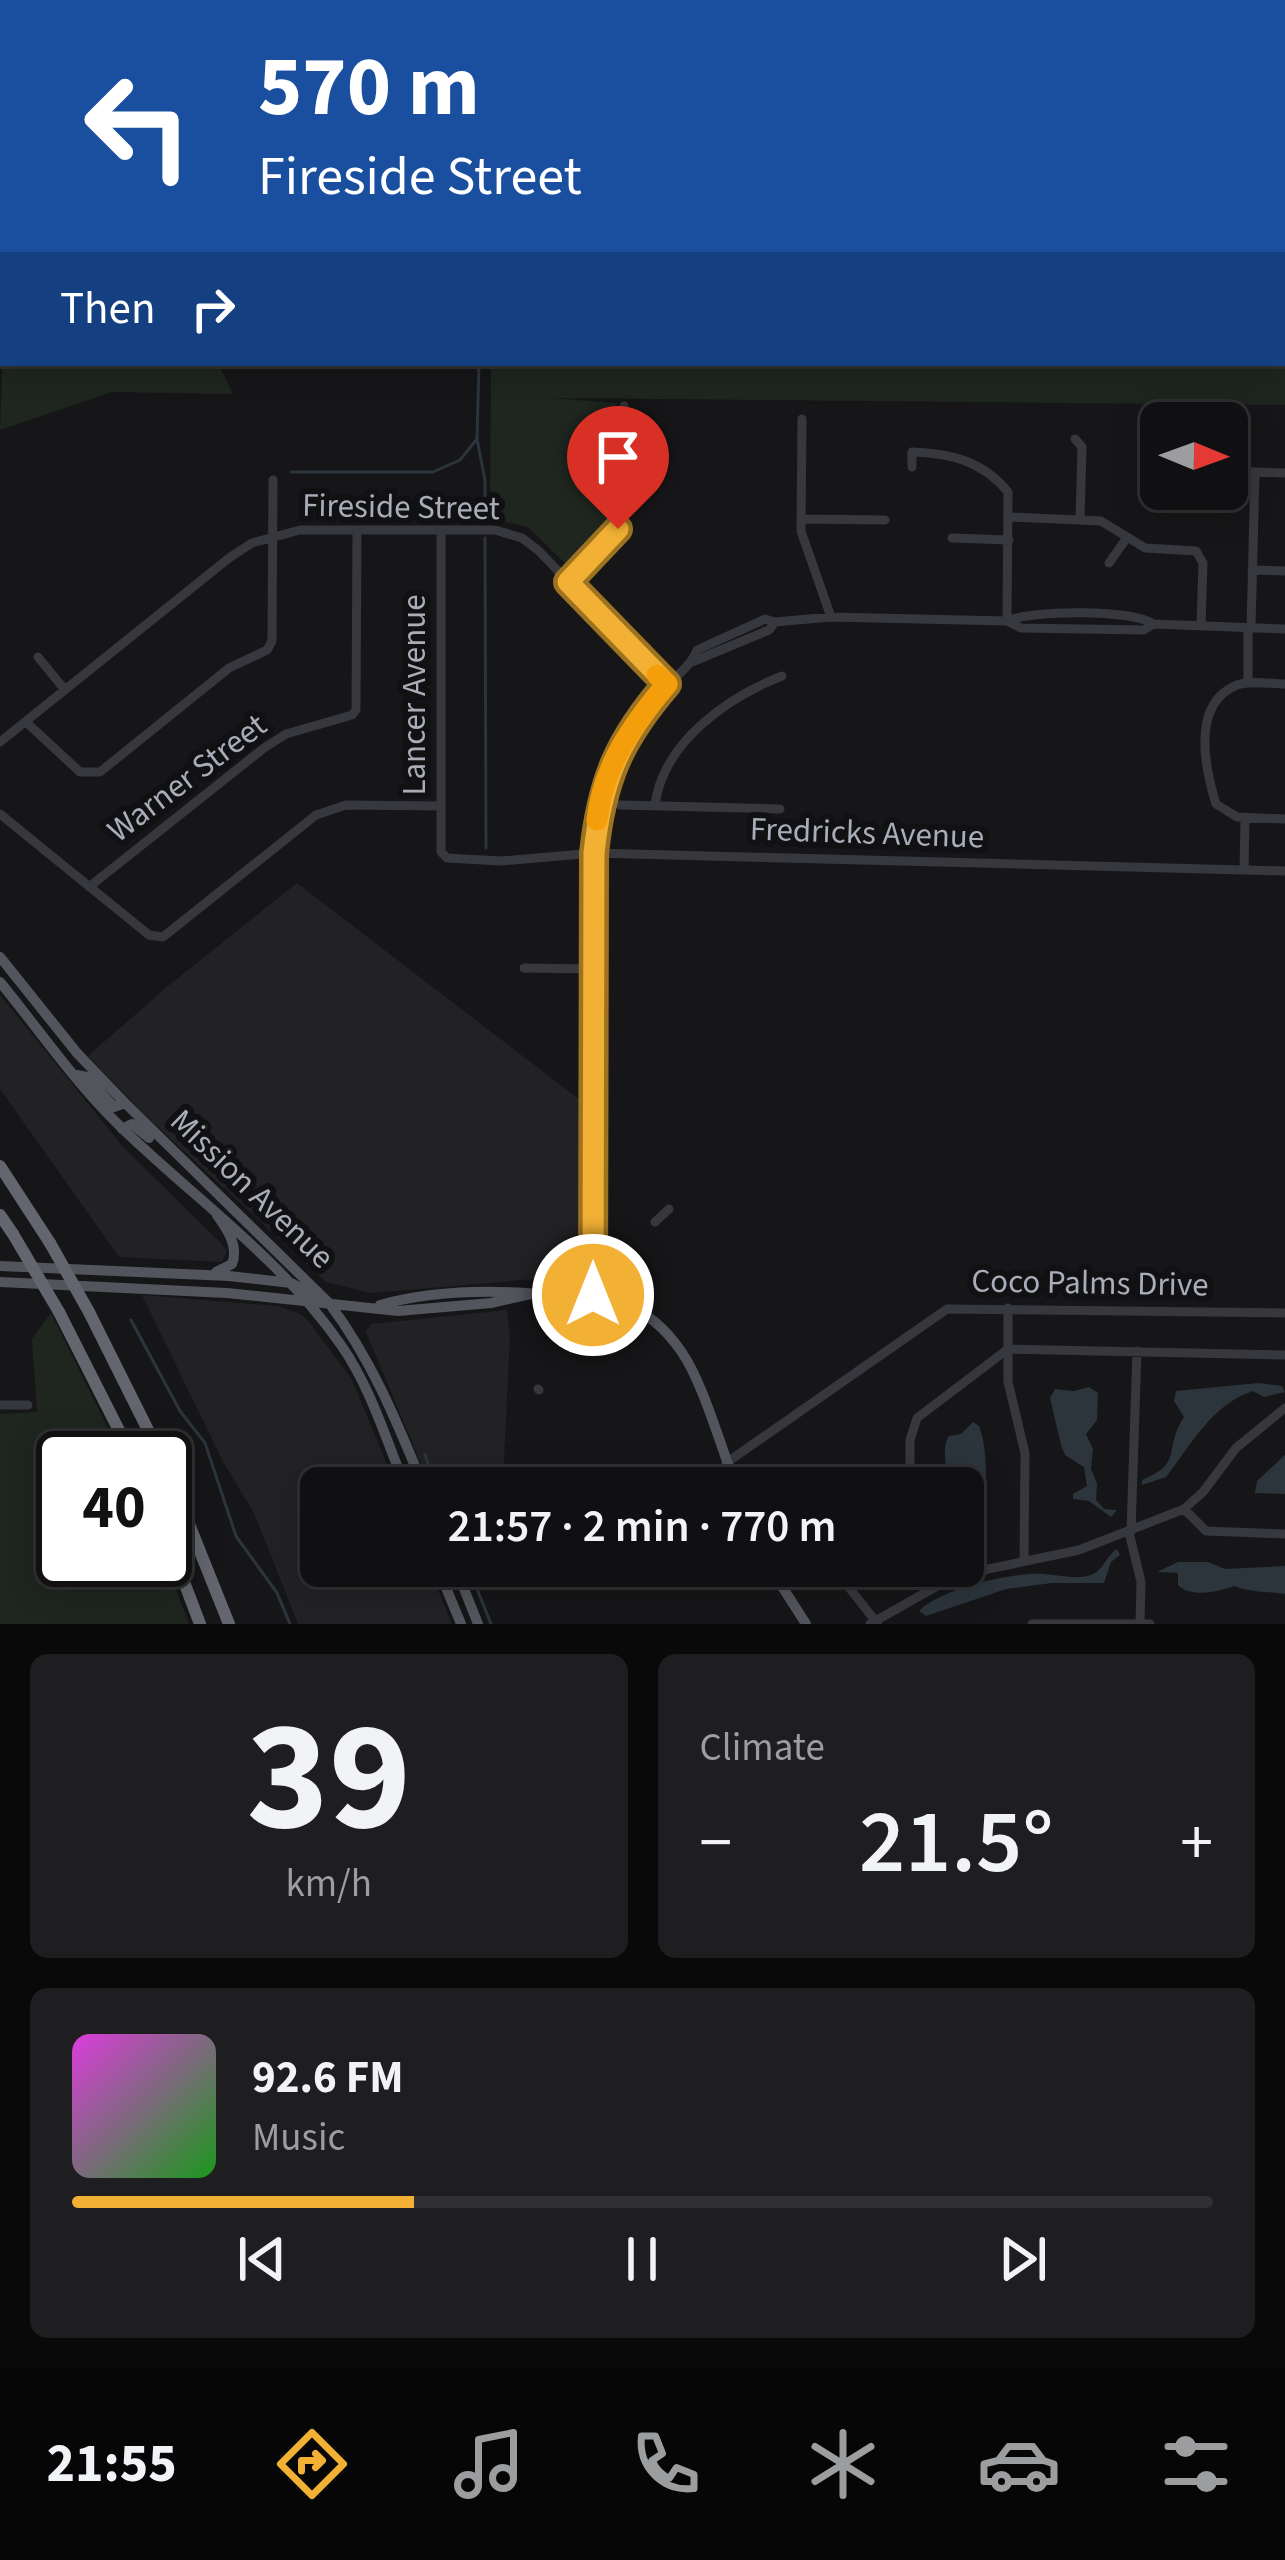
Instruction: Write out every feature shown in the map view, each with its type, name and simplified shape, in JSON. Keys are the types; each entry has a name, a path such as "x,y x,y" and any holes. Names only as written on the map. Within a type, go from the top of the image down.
{"highway":[{"path":"0,1166 89,1312 149,1431"},
{"path":"0,1215 58,1312 119,1431"},
{"path":"192,1531 229,1624"},
{"path":"186,1587 200,1624"}],"main road":[{"name":"Mission Avenue","path":"0,957 125,1103 329,1303 384,1390 415,1467"},
{"name":"Mission Avenue","path":"0,981 122,1130 208,1202 291,1283 341,1344 364,1382 398,1467"},
{"path":"0,981 27,990"},
{"path":"14,1000 23,999 34,1011 44,1010"},
{"path":"75,1075 87,1076 114,1107 125,1103"},
{"path":"122,1130 132,1124 158,1146 167,1146"},
{"path":"167,1168 176,1167 202,1188 210,1186"},
{"path":"208,1202 231,1238 235,1256 227,1268 210,1274"},
{"path":"0,1266 210,1274 291,1283 329,1303"},
{"path":"0,1282 110,1285 406,1310 510,1292 593,1295 628,1305 658,1324 682,1352 729,1467"},
{"path":"377,1306 410,1297 457,1300 531,1294"},
{"path":"446,1587 461,1624"},
{"path":"463,1587 478,1624"},
{"path":"782,1587 806,1624"}],"street":[{"path":"568,582 618,529 625,502 624,406"},
{"path":"802,419 801,531 831,616"},
{"path":"1075,439 1082,447 1080,520"},
{"path":"912,467 912,452 946,453 998,480 1008,492 1007,621"},
{"path":"1248,472 1285,473"},
{"path":"1248,683 1255,472"},
{"path":"26,722 80,772 100,772 229,668 268,650 272,641 273,480"},
{"path":"1010,518 1101,521 1145,548 1196,551 1203,563 1201,626"},
{"path":"801,519 885,520"},
{"name":"Warner Street","path":"89,887 264,748 286,734 356,710 357,530"},
{"name":"Lancer Avenue","path":"441,530 441,852 447,858"},
{"name":"Fireside Street","path":"0,742 229,558 274,535 494,530 522,538 667,684"},
{"path":"952,538 1009,540"},
{"path":"1109,563 1126,539"},
{"path":"1252,570 1285,571"},
{"path":"593,1295 594,853 599,804 622,741 667,684 692,662 769,630 776,622 831,616 1007,621 1022,614 1090,615 1143,617 1153,624 1285,629"},
{"path":"38,658 65,690"},
{"path":"655,805 670,764 704,721 751,688 782,676"},
{"path":"1285,684 1240,683 1219,697 1203,735 1204,764 1216,804 1245,818 1285,819"},
{"path":"0,814 149,935 163,937 316,814 346,805 441,806"},
{"path":"620,805 780,809"},
{"path":"1244,870 1245,818"},
{"name":"Fredricks Avenue","path":"447,858 502,861 594,853 1285,871"},
{"path":"524,968 593,968"},
{"path":"655,1222 669,1209"},
{"name":"Coco Palms Drive","path":"727,1462 947,1309 1285,1313"},
{"path":"1008,1313 1008,1382 1025,1453 1024,1561"},
{"path":"910,1467 910,1440 917,1418 1008,1349 1285,1355"},
{"path":"1137,1352 1130,1532 1141,1582 1140,1624"},
{"path":"0,1405 28,1405"},
{"path":"847,1587 874,1623 955,1576 1079,1550 1130,1532 1184,1508 1203,1492 1236,1448 1285,1408"},
{"path":"1184,1508 1206,1531 1285,1534"},
{"path":"1032,1624 1150,1624"}],"shaded area":[{"path":"2,366 219,366 233,394 112,392 0,430"},
{"path":"491,366 1285,366 1285,405 552,398 617,403 619,491 609,525 569,567 528,527 490,518"},
{"path":"297,883 584,1103 583,1275 371,1293 326,1282 88,1056"},
{"path":"0,995 124,1148 222,1244 227,1251 222,1262 119,1257 0,1089"},
{"path":"142,1295 278,1306 301,1314 310,1323 352,1380 388,1467 300,1467 300,1587 437,1587 452,1624 298,1624 254,1513 222,1460"},
{"path":"507,1310 506,1467 422,1467 366,1332 371,1324"},
{"path":"51,1313 110,1431 36,1431 36,1587 175,1587 189,1624 0,1624 0,1414 37,1412 32,1339"},
{"path":"1259,1383 1282,1386 1285,1392 1264,1397 1253,1391 1238,1397 1204,1427 1166,1477 1142,1485 1142,1480 1164,1467 1171,1454 1184,1417 1174,1401 1176,1391"},
{"path":"1089,1387 1098,1393 1097,1420 1086,1434 1093,1449 1096,1500 1104,1509 1117,1510 1111,1517 1089,1501 1073,1499 1073,1494 1087,1486 1084,1467 1065,1455 1050,1398 1055,1389"},
{"path":"973,1422 979,1426 986,1470 984,1526 984,1467 945,1467 946,1441"},
{"path":"1285,1455 1285,1494 1255,1493 1257,1481"},
{"path":"1117,1549 1120,1555 1111,1562 1104,1583 1006,1589 926,1616 919,1611 959,1589 984,1587 984,1582 995,1579 1091,1575"},
{"path":"1178,1562 1208,1562 1225,1569 1285,1566 1285,1594 1234,1586 1197,1593 1183,1589 1178,1573 1157,1572"}],"waterway":[{"path":"479,366 477,439 485,480 485,518"},
{"path":"291,472 433,472 460,460 477,439"},
{"path":"485,538 486,848"},
{"path":"131,1320 180,1411 205,1443 236,1536 277,1593 290,1624"},
{"path":"425,1454 429,1467"},
{"path":"476,1587 491,1624"}],"slow traffic":[{"path":"597,820 622,741 667,684 657,675"}],"route":[{"path":"593,1295 594,853 599,805 622,741 667,684 568,582 618,529"}]}
